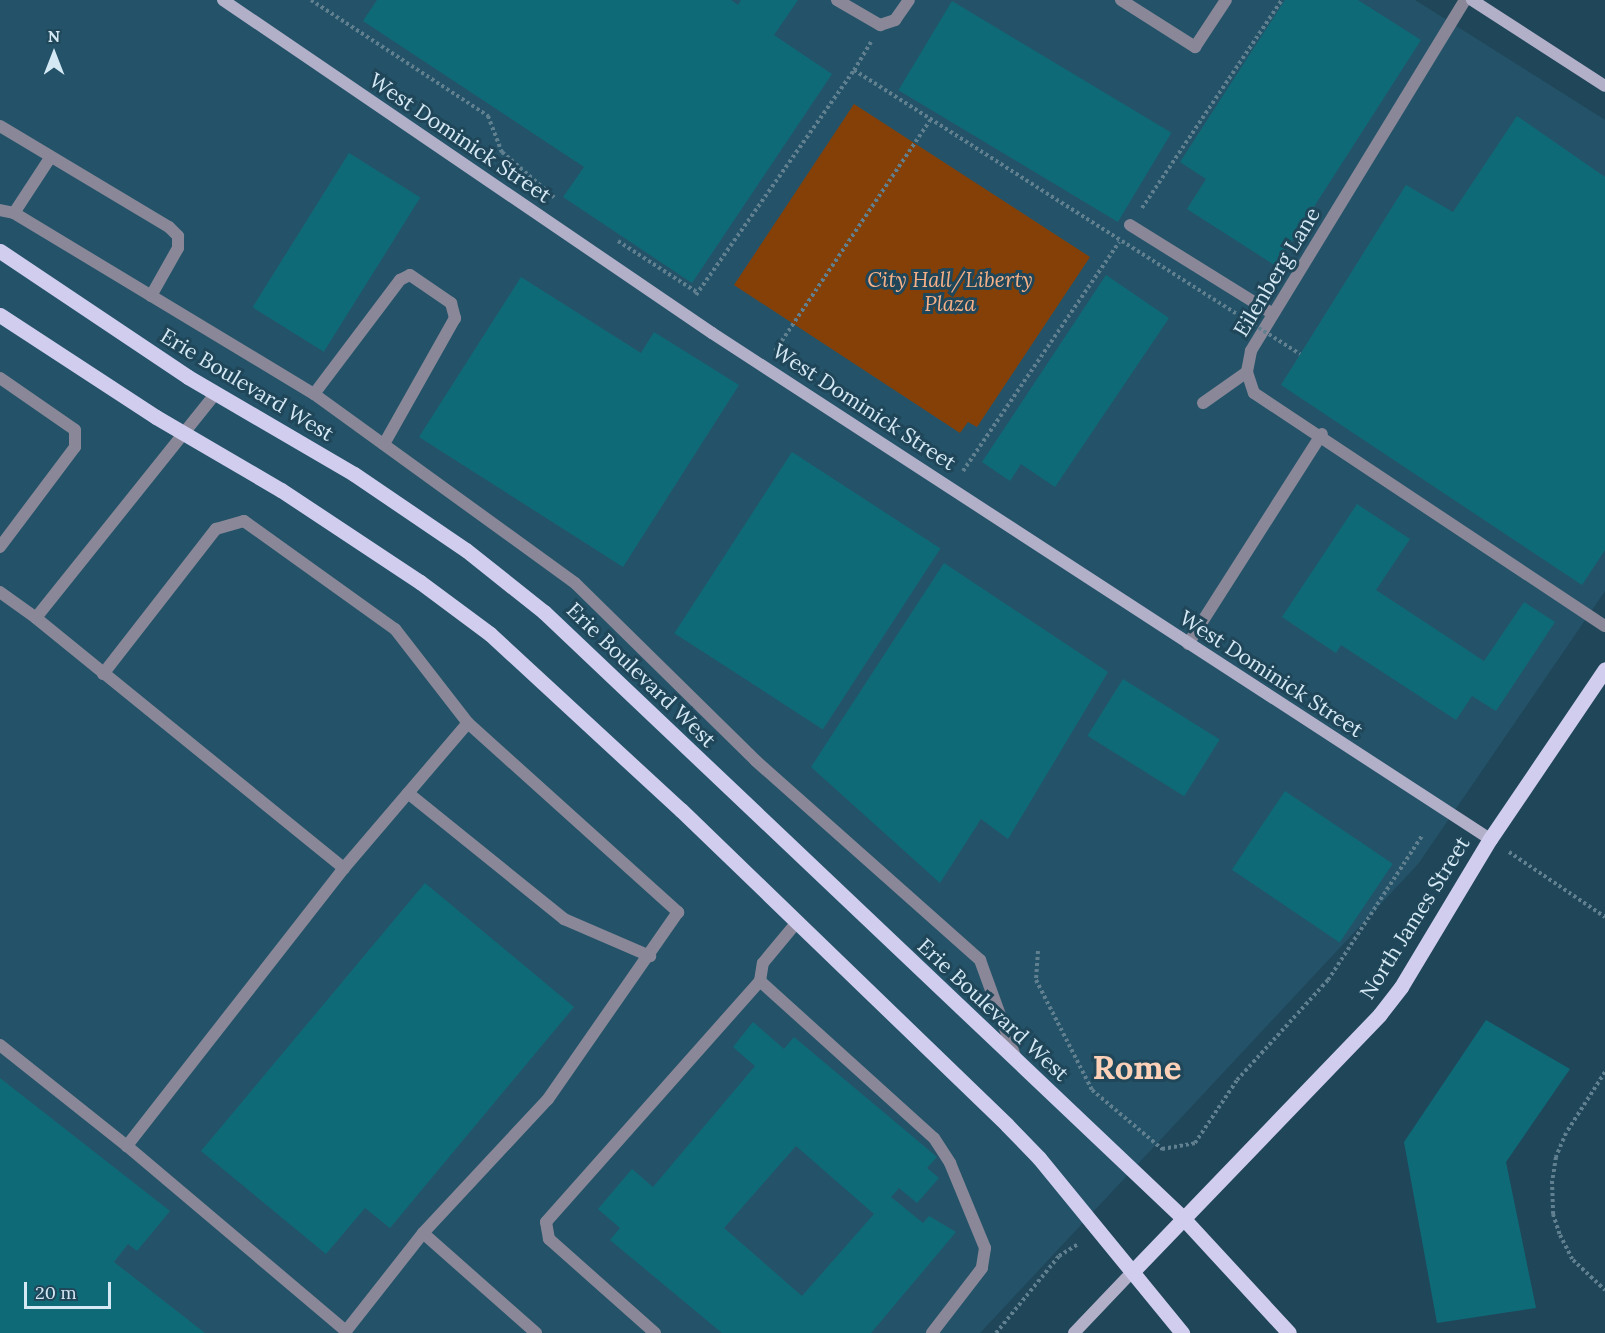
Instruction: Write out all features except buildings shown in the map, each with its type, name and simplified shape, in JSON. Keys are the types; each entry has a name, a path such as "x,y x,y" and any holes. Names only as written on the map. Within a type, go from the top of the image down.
{"main road":[{"name":"Erie Boulevard West","path":"0,251 216,393 354,474 466,550 544,612 1183,1218 1289,1333"},
{"path":"0,315 184,434 291,497 420,582 490,634 797,922 1039,1158 1182,1330"},
{"name":"North James Street","path":"1133,1271 1380,1014 1401,987 1490,839 1605,669"}],"street":[{"name":"West Dominick Street","path":"223,0 683,314 1490,839"},
{"path":"837,0 880,25 895,20 909,0"},
{"path":"1121,0 1195,47 1226,0"},
{"name":"Eilenberg Lane","path":"1465,0 1251,351 1247,372 1254,393 1322,434 1605,626"},
{"path":"1472,0 1605,86"},
{"path":"0,126 50,158 169,227 178,236 178,248 152,296"},
{"path":"14,213 50,158"},
{"path":"0,210 14,213 314,394 575,584 756,761 980,960 1016,1060"},
{"path":"1130,225 1273,314"},
{"path":"314,394 400,280 411,275 451,303 455,318 384,444"},
{"path":"1203,403 1247,372"},
{"path":"0,378 75,430 75,447 0,547"},
{"path":"36,618 216,393"},
{"path":"1188,644 1322,434"},
{"path":"0,1045 127,1146 346,1331 423,1233 548,1098 650,956 678,912 468,723 395,628 244,520 216,529 103,674"},
{"path":"0,592 36,618 344,868"},
{"path":"127,1146 344,868 468,723"},
{"path":"408,793 564,919 650,956"},
{"path":"655,1333 549,1239 546,1222 760,981 764,963 797,922"},
{"path":"760,981 934,1138 979,1228 985,1248 982,1268 932,1333"},
{"path":"423,1233 536,1333"},
{"path":"1074,1333 1133,1271"}],"path":[{"path":"311,0 488,116 502,152 559,202"},
{"path":"683,314 854,70 880,25"},
{"path":"854,70 1300,354"},
{"path":"765,366 930,120"},
{"path":"608,234 698,293"},
{"path":"1038,951 1036,980 1092,1090 1162,1149 1196,1143 1237,1080 1328,980 1422,836"},
{"path":"1490,839 1605,917"},
{"path":"1605,1072 1566,1133 1556,1157 1552,1181 1553,1214 1560,1235 1573,1260 1605,1290"},
{"path":"996,1333 1059,1256 1078,1244"}],"shaded area":[{"path":"0,0 1415,0 1605,120 1605,591 1418,864 980,1333 0,1333"}],"green space":[{"name":"City Hall/Liberty Plaza","path":"854,104 1090,257 977,427 968,422 960,433 734,285"}],"district":[{"name":"Rome","path":"1137,1068"}]}
